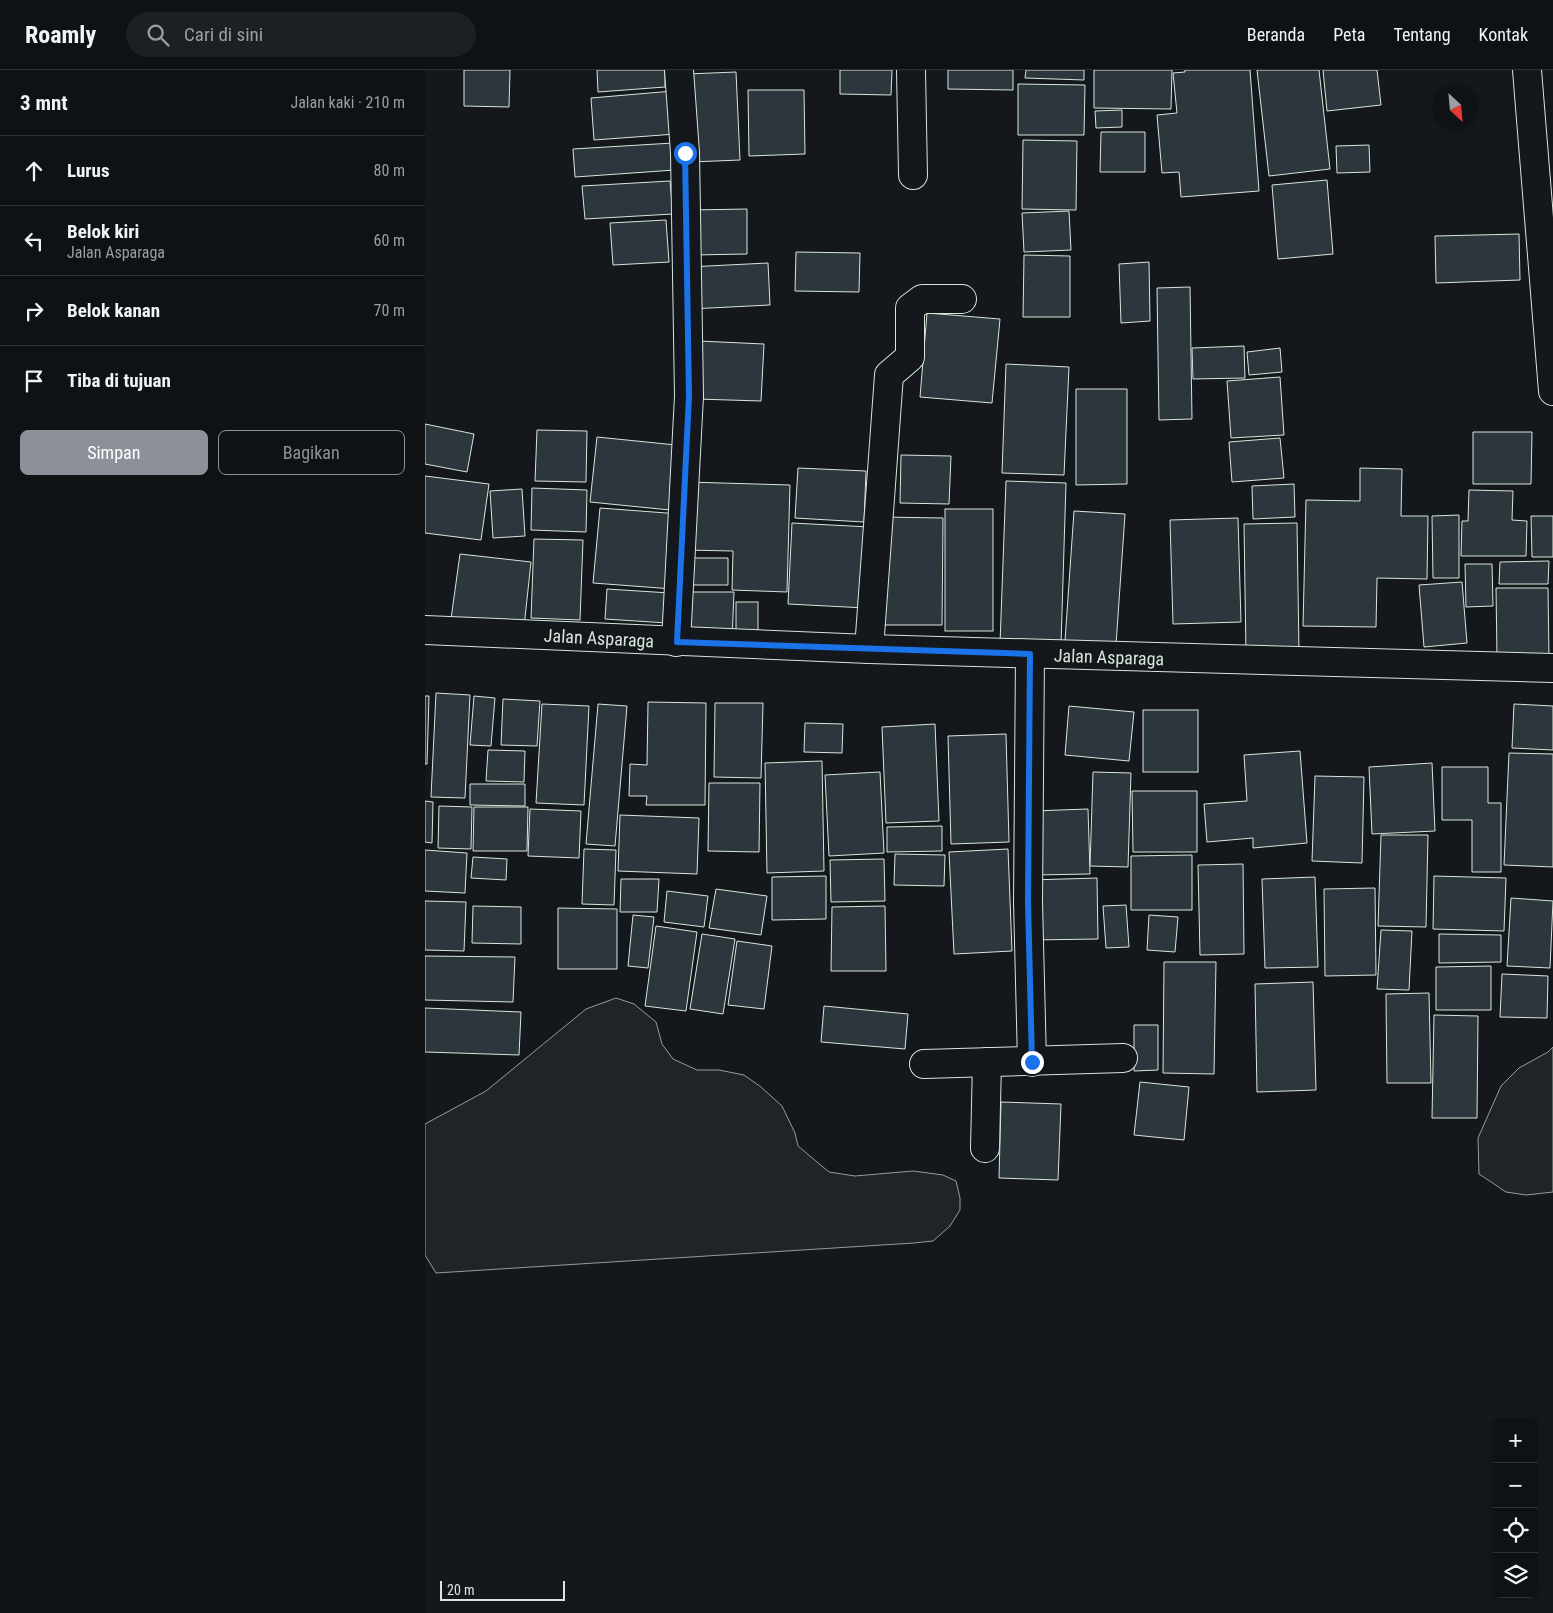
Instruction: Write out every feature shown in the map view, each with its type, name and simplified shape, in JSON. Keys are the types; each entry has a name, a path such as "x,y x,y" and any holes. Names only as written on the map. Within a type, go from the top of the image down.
{"street":[{"path":"677,642 689,396 685,153 679,70"},
{"path":"911,70 913,176"},
{"path":"1527,70 1553,391"},
{"path":"869,649 889,375 910,357 910,308 922,300 962,299"},
{"name":"Jalan Asparaga","path":"425,630 869,649 1553,668"},
{"path":"1030,654 1028,902 1032,1062"},
{"path":"924,1064 1123,1058"},
{"path":"985,1148 987,1062"}],"shaded area":[{"path":"616,998 634,1004 656,1022 662,1044 673,1059 697,1070 719,1070 744,1075 761,1087 782,1106 795,1133 798,1146 829,1172 855,1176 913,1171 943,1175 956,1181 960,1198 960,1210 950,1226 933,1241 914,1243 436,1273 425,1255 425,1124 486,1091 586,1009"},
{"path":"1553,1047 1553,1192 1526,1195 1506,1192 1479,1174 1478,1138 1501,1086 1519,1068 1548,1052"}],"building":[{"path":"464,70 510,70 509,107 464,106"},
{"path":"597,70 665,70 665,87 598,92"},
{"path":"840,70 892,70 891,95 840,94"},
{"path":"948,70 1013,70 1013,90 948,89"},
{"path":"1026,70 1084,70 1084,80 1025,78"},
{"path":"1094,70 1172,70 1171,109 1094,108"},
{"path":"1185,70 1250,70 1259,191 1181,197 1179,172 1162,173 1157,115 1177,113 1173,73 1185,72"},
{"path":"1257,70 1319,70 1330,169 1269,176"},
{"path":"1323,70 1377,70 1381,105 1327,111"},
{"path":"736,72 740,160 691,162 687,74"},
{"path":"1018,84 1085,85 1084,135 1018,135"},
{"path":"748,90 804,90 805,154 749,156"},
{"path":"673,91 676,134 594,140 591,98"},
{"path":"1122,110 1122,127 1096,128 1095,111"},
{"path":"1101,132 1145,132 1145,172 1100,172"},
{"path":"1023,140 1077,141 1076,210 1022,209"},
{"path":"673,143 675,170 575,177 573,149"},
{"path":"1369,145 1370,172 1337,173 1336,146"},
{"path":"1327,180 1333,254 1278,259 1272,185"},
{"path":"670,181 673,214 585,219 582,186"},
{"path":"747,209 747,254 693,255 692,210"},
{"path":"1069,211 1071,250 1024,252 1022,213"},
{"path":"666,220 669,262 613,265 610,223"},
{"path":"1519,234 1520,280 1436,283 1435,236"},
{"path":"796,252 860,253 859,292 795,291"},
{"path":"1024,255 1070,256 1070,317 1023,317"},
{"path":"1149,262 1150,321 1121,323 1119,264"},
{"path":"768,263 770,305 690,309 688,267"},
{"path":"1190,287 1192,419 1159,420 1157,288"},
{"path":"927,313 1000,319 992,403 920,397"},
{"path":"699,341 764,344 761,401 697,399"},
{"path":"1244,346 1245,378 1193,379 1192,348"},
{"path":"1280,348 1282,372 1249,375 1247,352"},
{"path":"1006,364 1069,367 1064,475 1002,473"},
{"path":"1280,377 1284,435 1231,438 1227,381"},
{"path":"1076,389 1127,389 1127,484 1076,485"},
{"path":"425,424 474,434 467,472 425,464"},
{"path":"537,430 587,431 586,482 535,481"},
{"path":"1473,432 1532,432 1531,484 1473,484"},
{"path":"597,437 676,445 670,510 590,502"},
{"path":"1280,438 1284,478 1232,482 1229,442"},
{"path":"901,455 951,456 949,504 900,503"},
{"path":"798,468 866,471 864,522 795,518"},
{"path":"1360,468 1402,469 1401,516 1428,516 1427,579 1377,578 1376,627 1303,626 1306,500 1360,501"},
{"path":"425,476 489,484 481,540 425,533"},
{"path":"1006,481 1066,483 1061,645 1000,644"},
{"path":"687,482 790,485 787,592 732,590 733,551 685,550"},
{"path":"1294,484 1295,517 1253,519 1252,486"},
{"path":"532,488 587,490 586,532 531,530"},
{"path":"522,489 525,536 493,538 490,491"},
{"path":"1469,490 1513,491 1512,520 1527,521 1526,556 1461,556 1462,521 1468,521"},
{"path":"600,508 680,514 673,589 593,583"},
{"path":"945,509 993,509 993,631 945,631"},
{"path":"1074,511 1125,514 1116,645 1065,641"},
{"path":"1459,515 1459,578 1433,578 1432,516"},
{"path":"1531,516 1553,516 1553,557 1532,557"},
{"path":"881,517 943,518 942,625 880,625"},
{"path":"1238,518 1241,622 1173,624 1170,520"},
{"path":"792,523 870,527 866,608 788,604"},
{"path":"1297,523 1299,653 1246,654 1244,524"},
{"path":"534,539 583,540 580,620 531,618"},
{"path":"460,554 531,562 524,627 451,619"},
{"path":"684,558 728,558 728,585 683,585"},
{"path":"1549,561 1548,584 1499,584 1500,562"},
{"path":"1465,564 1492,564 1493,606 1466,607"},
{"path":"1462,582 1467,643 1424,647 1419,585"},
{"path":"1496,588 1548,588 1549,658 1497,658"},
{"path":"607,589 670,593 667,623 605,619"},
{"path":"681,592 734,592 732,641 680,640"},
{"path":"736,602 758,602 758,632 736,632"},
{"path":"436,693 470,695 465,798 431,797"},
{"path":"425,696 429,696 427,764 425,764"},
{"path":"474,696 495,698 491,746 470,745"},
{"path":"503,699 540,701 537,746 501,745"},
{"path":"648,702 706,703 705,805 646,805 647,796 629,796 630,764 647,765"},
{"path":"715,703 763,703 761,778 714,777"},
{"path":"542,704 589,706 584,805 536,803"},
{"path":"598,704 627,706 615,846 586,844"},
{"path":"1514,704 1553,706 1553,750 1512,748"},
{"path":"1069,706 1134,712 1129,761 1065,755"},
{"path":"1143,710 1198,710 1198,772 1143,772"},
{"path":"805,723 843,724 842,753 804,752"},
{"path":"935,724 939,821 886,823 882,727"},
{"path":"1006,734 1009,842 951,844 948,736"},
{"path":"488,750 525,751 524,782 486,781"},
{"path":"1300,751 1307,843 1253,848 1253,838 1207,842 1204,804 1247,801 1244,755"},
{"path":"1509,753 1553,754 1553,867 1504,865"},
{"path":"822,761 824,871 767,873 765,763"},
{"path":"1432,763 1435,831 1372,834 1369,767"},
{"path":"1442,767 1488,767 1488,803 1501,803 1501,872 1472,872 1472,820 1442,820"},
{"path":"880,772 884,853 829,856 825,775"},
{"path":"1093,772 1131,773 1128,867 1090,866"},
{"path":"1315,776 1364,777 1362,863 1312,861"},
{"path":"709,783 760,783 759,852 708,851"},
{"path":"470,784 525,784 525,806 470,805"},
{"path":"1132,791 1197,791 1197,852 1133,852"},
{"path":"425,801 433,802 432,843 425,842"},
{"path":"439,806 472,807 471,849 438,848"},
{"path":"474,807 528,807 527,851 473,851"},
{"path":"530,809 581,811 579,858 528,856"},
{"path":"1088,809 1090,874 1034,875 1032,811"},
{"path":"620,815 699,818 697,874 618,871"},
{"path":"942,826 942,851 887,852 887,827"},
{"path":"1381,835 1428,835 1426,927 1378,926"},
{"path":"584,849 616,850 614,905 582,904"},
{"path":"1008,849 1012,951 954,954 949,852"},
{"path":"425,850 467,853 465,893 425,891"},
{"path":"895,854 945,855 944,886 894,885"},
{"path":"1192,855 1192,910 1131,910 1131,856"},
{"path":"473,857 507,859 506,880 471,878"},
{"path":"884,859 885,901 831,902 830,860"},
{"path":"1243,864 1244,954 1200,955 1198,865"},
{"path":"826,876 826,919 772,920 772,877"},
{"path":"1434,876 1506,878 1504,931 1433,929"},
{"path":"1315,877 1318,967 1265,968 1262,879"},
{"path":"1097,878 1098,939 1031,940 1030,880"},
{"path":"621,879 659,879 657,912 620,912"},
{"path":"1375,888 1376,975 1325,976 1324,889"},
{"path":"716,889 767,896 761,935 709,928"},
{"path":"667,891 708,896 704,927 664,922"},
{"path":"1511,898 1553,901 1550,968 1507,966"},
{"path":"425,901 466,902 464,951 425,950"},
{"path":"1126,905 1129,947 1106,948 1103,906"},
{"path":"473,906 521,907 521,944 472,943"},
{"path":"885,906 886,971 831,971 832,907"},
{"path":"558,908 617,909 617,969 558,969"},
{"path":"633,915 654,917 648,968 628,966"},
{"path":"1149,915 1178,917 1175,952 1147,950"},
{"path":"656,926 697,932 686,1011 645,1006"},
{"path":"1381,930 1412,931 1409,990 1377,989"},
{"path":"702,934 735,939 723,1014 690,1009"},
{"path":"1439,934 1501,935 1501,962 1439,963"},
{"path":"737,941 772,946 764,1009 728,1005"},
{"path":"425,956 515,957 513,1002 425,1000"},
{"path":"1164,962 1216,962 1214,1074 1163,1073"},
{"path":"1491,966 1491,1010 1436,1010 1436,967"},
{"path":"1502,974 1548,976 1547,1018 1500,1017"},
{"path":"1313,982 1316,1090 1257,1092 1255,984"},
{"path":"1429,993 1431,1083 1387,1083 1386,994"},
{"path":"824,1006 908,1014 905,1049 821,1042"},
{"path":"425,1008 521,1012 519,1055 425,1052"},
{"path":"1434,1015 1478,1016 1477,1118 1432,1118"},
{"path":"1134,1025 1158,1025 1158,1070 1134,1071"},
{"path":"1140,1082 1189,1087 1184,1140 1134,1135"},
{"path":"1001,1102 1061,1104 1058,1180 999,1178"}],"route":[{"path":"685,153 689,396 677,642 1030,654 1028,902 1032,1062"}]}
